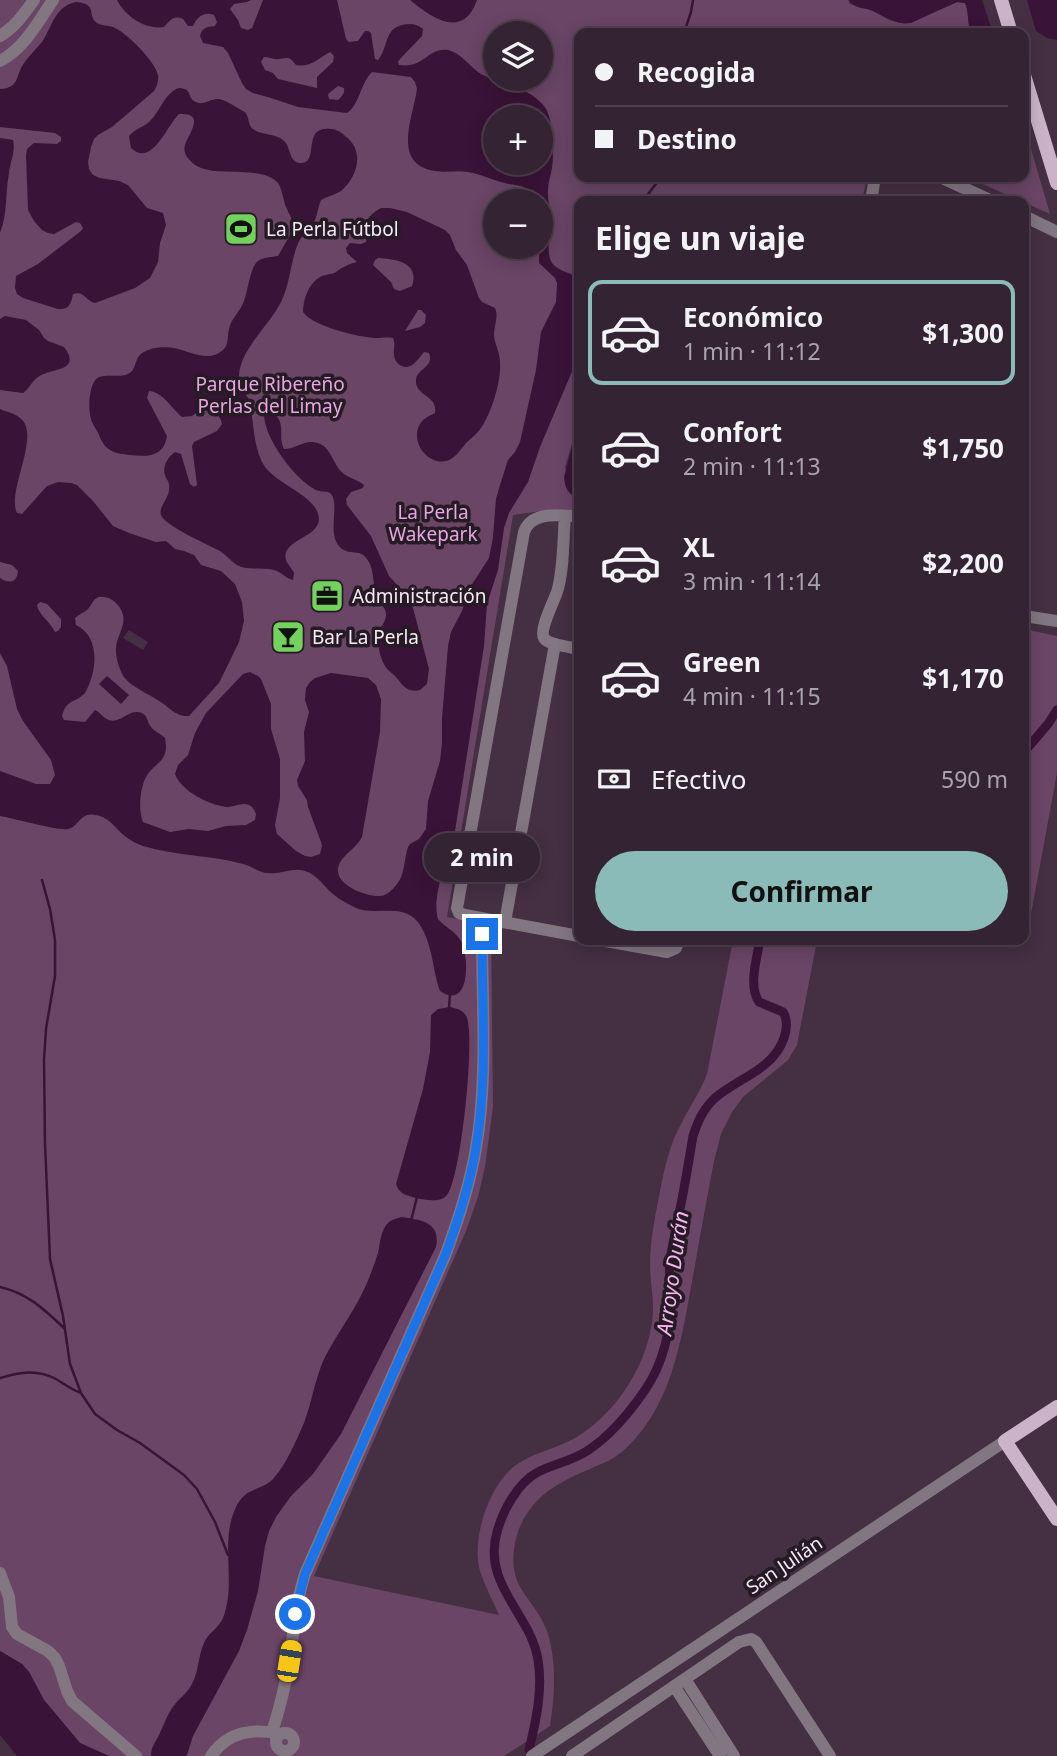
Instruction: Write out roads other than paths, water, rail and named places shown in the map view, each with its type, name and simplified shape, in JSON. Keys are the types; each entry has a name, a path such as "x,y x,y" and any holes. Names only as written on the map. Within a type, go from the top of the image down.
{"main road":[{"path":"1000,0 1009,28"},
{"path":"1029,91 1057,183"},
{"name":"San Julián","path":"1005,1441 1057,1407"},
{"path":"1005,1441 1057,1519"}],"street":[{"path":"0,36 19,21 34,0"},
{"path":"1,61 23,43 53,0"},
{"path":"951,182 981,196"},
{"path":"1029,218 1057,232"},
{"path":"565,516 560,580 542,631 544,638 555,644 574,648"},
{"path":"574,516 534,519 524,532 457,905 457,910 462,914 574,935"},
{"path":"1029,617 1057,621"},
{"path":"505,922 555,644"},
{"path":"276,1733 297,1604 305,1574 445,1256 471,1177 482,1086 482,934"},
{"path":"628,945 667,952 677,945"},
{"name":"San Julián","path":"532,1756 1005,1441"},
{"path":"0,1573 7,1591 10,1623 14,1631 51,1654 60,1666 72,1701 136,1756"},
{"path":"579,1754 739,1642 751,1639 756,1642 830,1756"},
{"path":"679,1683 720,1756"},
{"path":"679,1683 734,1756"},
{"path":"211,1756 226,1740 259,1730 289,1734 293,1741 290,1749 278,1753"},
{"path":"219,1756 249,1732"}],"waterway":[{"path":"686,28 693,0"},
{"path":"647,196 657,182"},
{"name":"Arroyo Durán","path":"1029,746 1057,710"},
{"path":"42,880 55,940 55,976 44,1059 50,1259 63,1316 70,1364 81,1393 95,1414 184,1475 197,1489 215,1522 228,1555"},
{"name":"Arroyo Durán","path":"529,1750 539,1694 538,1660 534,1643 509,1599 496,1568 494,1551 497,1532 517,1490 538,1472 581,1454 604,1438 633,1407 657,1369 668,1335 671,1255 697,1125 715,1098 772,1058 785,1035 786,1021 783,1012 759,1002 756,995 754,972 759,945"},
{"path":"449,1008 450,994"},
{"path":"411,1221 417,1197"},
{"path":"0,1287 27,1298 64,1328"},
{"path":"0,1378 21,1373 42,1374 81,1393"}],"place":[{"name":"La Perla Fútbol","path":"241,229"},
{"name":"Administración","path":"327,596"},
{"name":"Bar La Perla","path":"288,637"}],"park label":[{"name":"Parque Ribereño Perlas del Limay","path":"270,395"},
{"name":"La Perla Wakepark","path":"433,523"}]}
